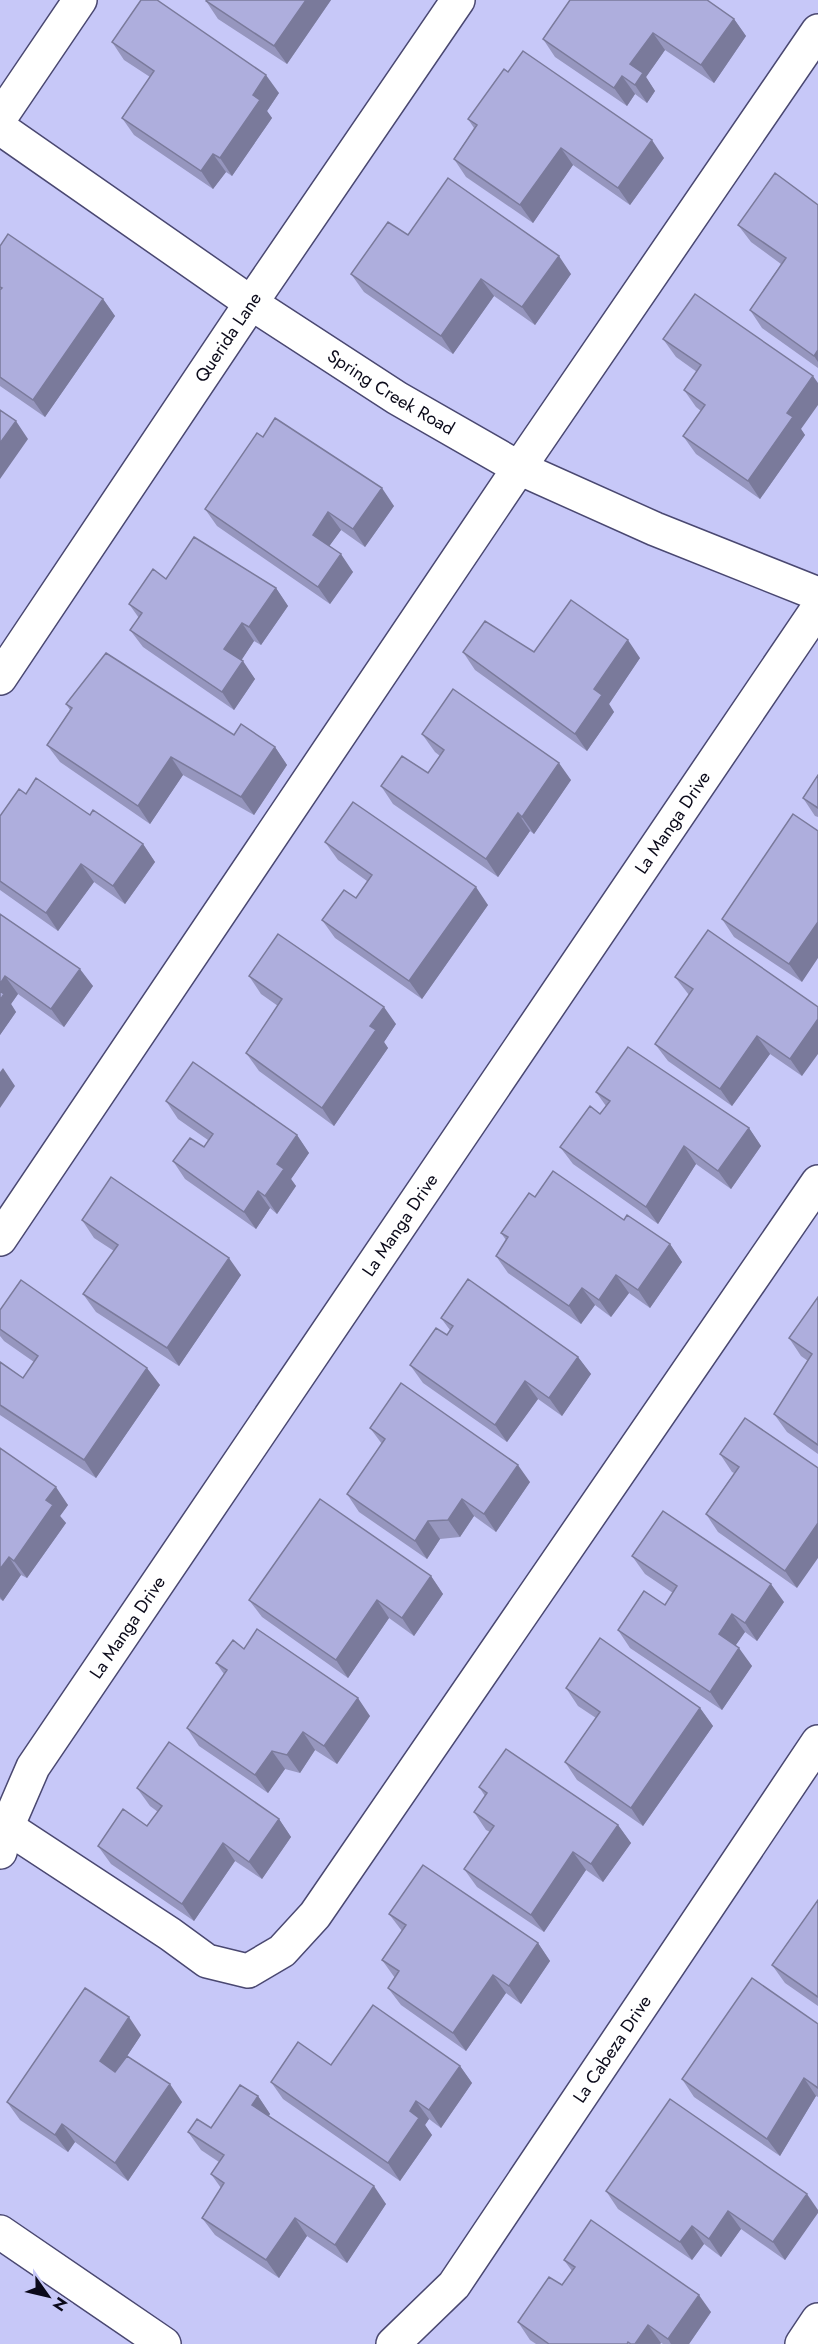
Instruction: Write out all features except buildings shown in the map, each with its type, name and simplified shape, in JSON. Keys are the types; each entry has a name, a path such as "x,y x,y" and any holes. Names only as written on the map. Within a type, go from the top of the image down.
{"street":[{"path":"0,118 80,0"},
{"name":"Querida Lane","path":"0,678 250,303 458,0"},
{"path":"0,1239 519,468 818,31"},
{"name":"Spring Creek Road","path":"0,128 250,303 397,398 519,468 654,530 818,594"},
{"name":"La Manga Drive","path":"4,1839 33,1767 818,608"},
{"path":"4,1839 170,1934 207,1961 248,1971 282,1951 315,1915 818,1182"},
{"name":"La Cabeza Drive","path":"393,2344 454,2285 818,1742"},
{"path":"0,2232 164,2344"},
{"path":"802,2344 818,2320"}]}
